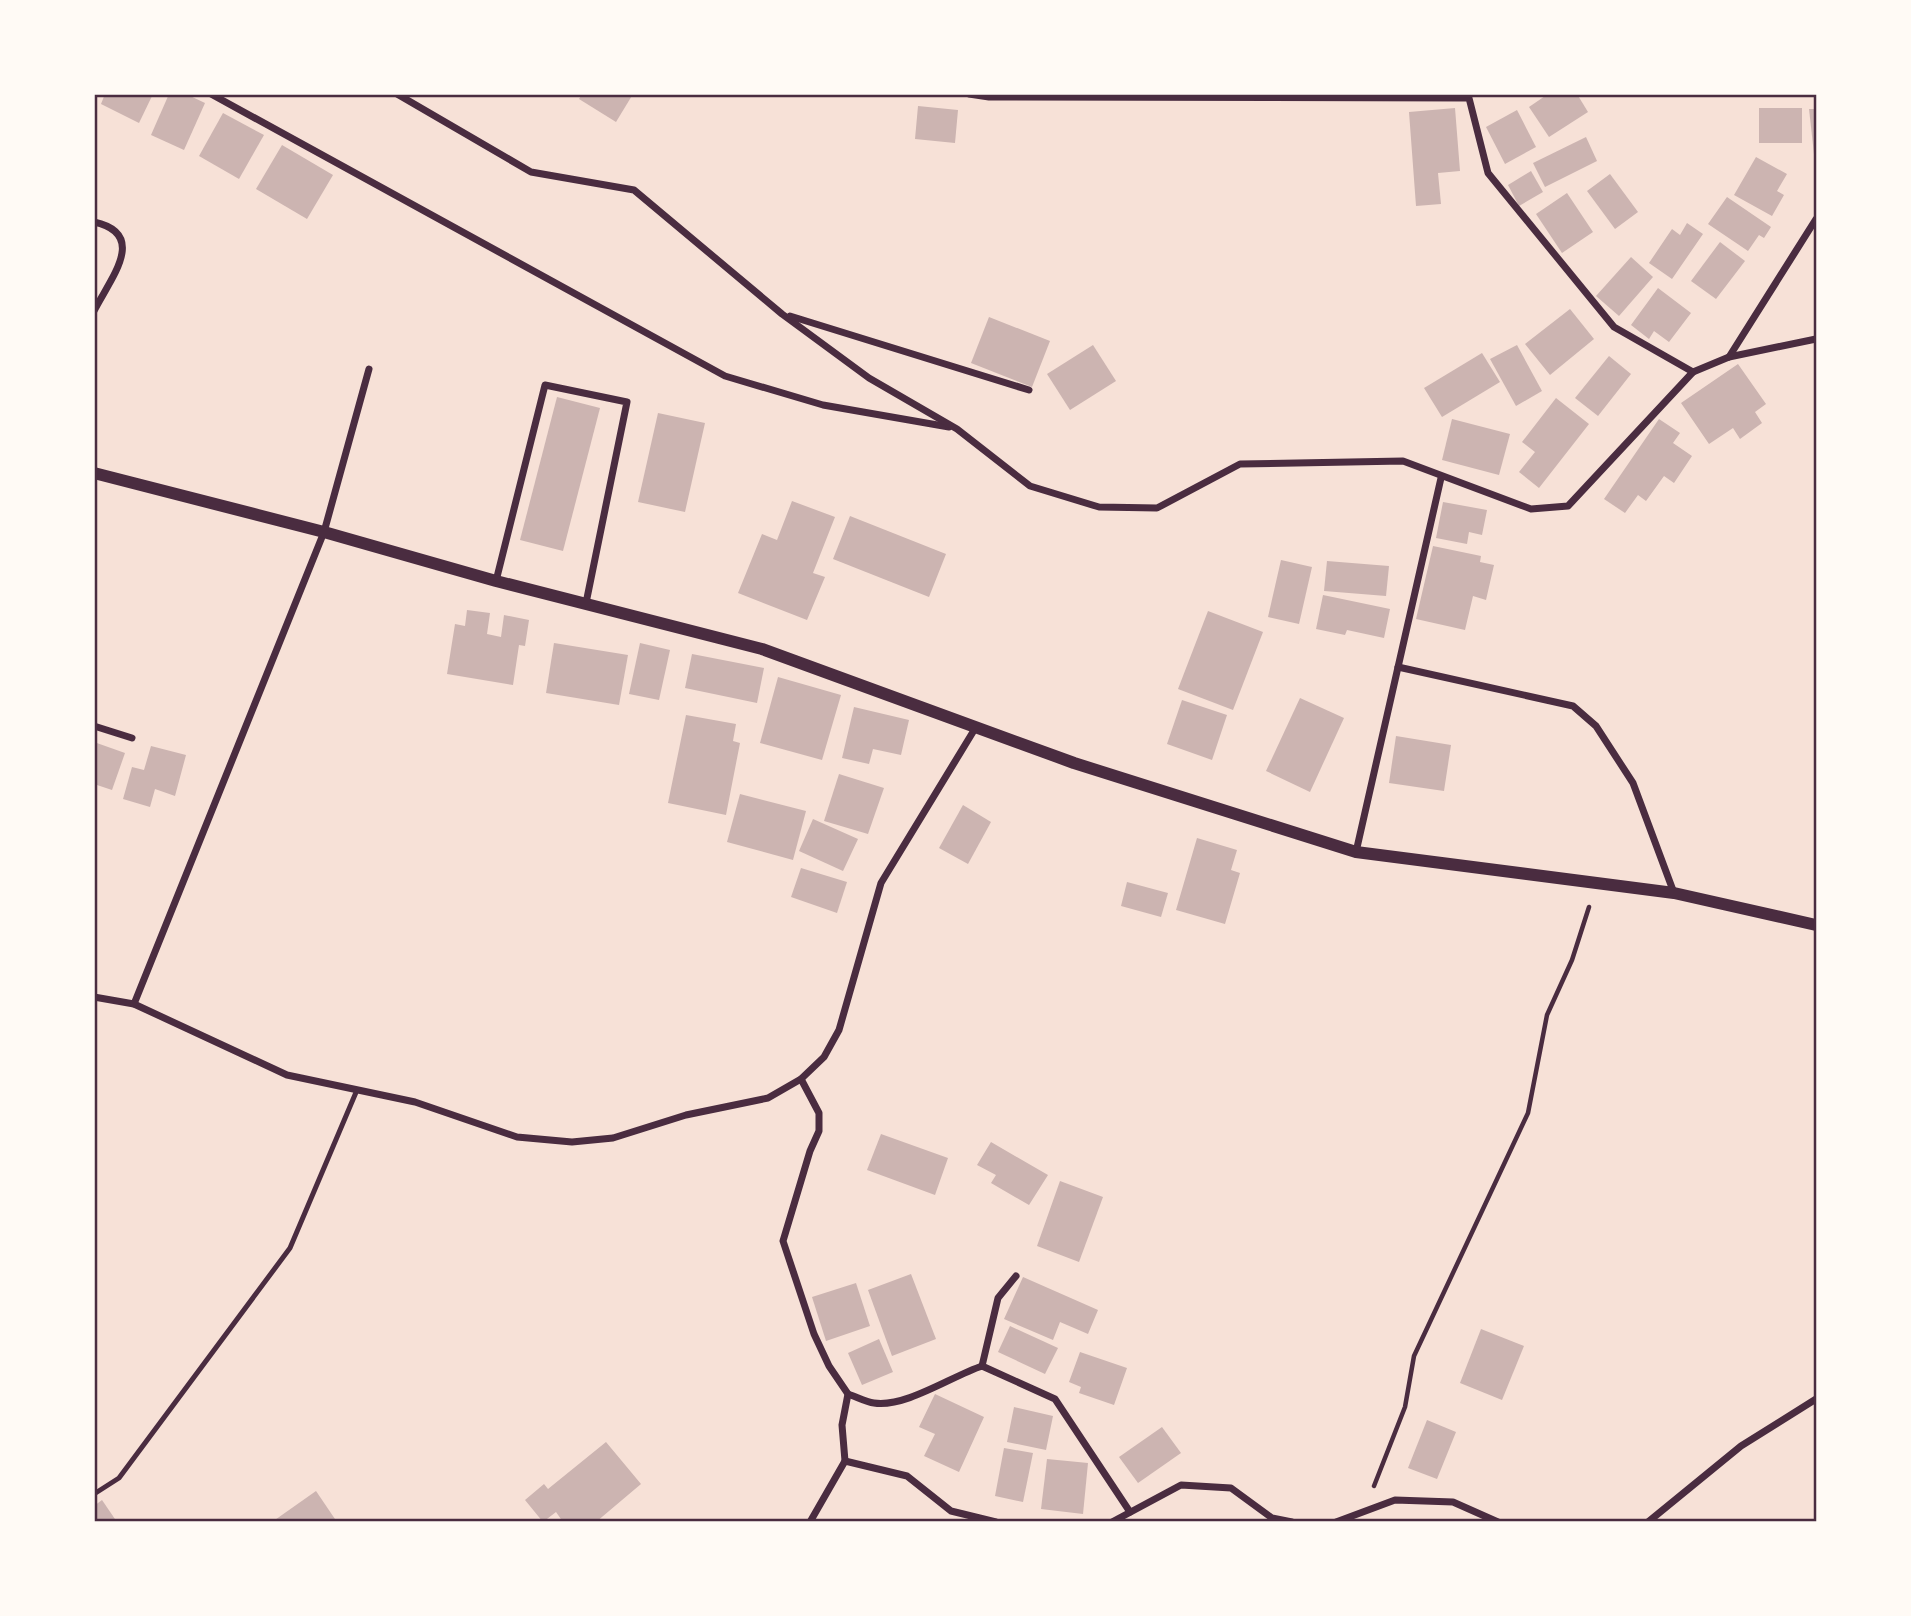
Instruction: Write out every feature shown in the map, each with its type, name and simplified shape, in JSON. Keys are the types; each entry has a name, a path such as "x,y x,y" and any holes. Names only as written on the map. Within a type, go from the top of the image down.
{"street":[{"path":"211,94 725,376 823,405 957,429"},
{"path":"397,94 531,172 634,190 782,314 869,378 957,429 1030,486 1099,508 1157,508 1240,464 1403,461 1441,478 1531,509 1568,506 1693,372 1729,357 1816,339"},
{"path":"969,94 989,97 1467,96 1488,173 1614,327 1693,372"},
{"path":"1729,357 1816,219"},
{"path":"94,222 109,225 124,239 124,251 94,311"},
{"path":"782,314 1029,390"},
{"path":"134,1004 324,532 369,369"},
{"path":"496,582 545,385 626,402 586,603"},
{"path":"94,473 324,532 496,582 762,649 1074,764 1356,852 1674,893 1816,925"},
{"path":"1356,852 1441,478"},
{"path":"1398,667 1573,705 1596,726 1633,783 1674,893"},
{"path":"94,726 132,738"},
{"path":"94,997 134,1004 287,1075 415,1102 517,1137 572,1142 613,1138 687,1115 768,1098 801,1079 824,1057 839,1030 881,883 976,726"},
{"path":"801,1079 819,1113 819,1131 810,1150 783,1241 814,1334 829,1366 848,1394 876,1404 915,1396 957,1374 982,1366 1055,1399 1130,1512"},
{"path":"982,1366 998,1298 1016,1276"},
{"path":"810,1521 845,1461 842,1425 848,1394"},
{"path":"1648,1521 1741,1446 1816,1399"},
{"path":"845,1461 907,1476 951,1511 996,1521"},
{"path":"1112,1521 1181,1485 1231,1488 1272,1518 1292,1521"},
{"path":"1336,1521 1395,1500 1453,1502 1498,1521"}],"lane":[{"path":"94,1494 119,1478 290,1248 357,1090"}],"path":[{"path":"1367,1510 1380,1467 1405,1407 1414,1356 1528,1113 1548,1015 1572,960 1596,883"}],"building":[{"path":"105,94 153,94 139,123 101,104"},
{"path":"169,94 186,94 205,103 184,150 151,135"},
{"path":"582,94 633,94 616,122 579,99"},
{"path":"1548,94 1577,94 1588,112 1549,137 1529,107"},
{"path":"918,106 958,110 955,143 915,139"},
{"path":"1455,108 1460,171 1438,173 1441,204 1416,206 1409,112"},
{"path":"1759,108 1802,108 1802,143 1759,143"},
{"path":"1809,109 1816,109 1814,154"},
{"path":"1517,110 1536,147 1505,164 1486,127"},
{"path":"223,113 264,135 239,179 199,156"},
{"path":"1586,137 1597,161 1545,187 1533,163"},
{"path":"282,145 333,175 307,219 256,189"},
{"path":"1756,157 1787,174 1777,191 1784,195 1772,216 1734,195"},
{"path":"1531,171 1543,192 1519,206 1508,185"},
{"path":"1610,174 1638,212 1615,229 1587,191"},
{"path":"1567,193 1593,232 1562,253 1536,214"},
{"path":"1727,197 1771,227 1764,238 1759,235 1748,251 1708,224"},
{"path":"1687,223 1703,234 1672,279 1649,263 1672,229 1680,235"},
{"path":"1720,242 1745,261 1716,299 1691,281"},
{"path":"1631,257 1653,277 1619,316 1596,296"},
{"path":"1658,288 1691,313 1669,342 1654,331 1649,339 1631,325"},
{"path":"1570,309 1594,339 1550,375 1525,344"},
{"path":"989,317 1050,341 1032,387 971,363"},
{"path":"1093,345 1116,381 1070,410 1047,374"},
{"path":"1517,345 1542,391 1516,406 1490,359"},
{"path":"1482,353 1500,382 1442,417 1424,388"},
{"path":"1609,356 1631,374 1598,416 1575,398"},
{"path":"1738,364 1766,404 1755,412 1762,423 1740,439 1733,428 1709,444 1681,403"},
{"path":"557,397 600,408 563,551 520,540"},
{"path":"1556,398 1589,424 1539,488 1519,472 1535,452 1522,442"},
{"path":"658,413 705,423 685,512 638,502"},
{"path":"1452,419 1510,434 1499,475 1442,460"},
{"path":"1659,419 1680,433 1673,443 1692,456 1674,483 1664,476 1646,501 1638,495 1625,513 1604,499"},
{"path":"792,501 835,517 813,573 825,577 807,620 738,593 762,534 777,540"},
{"path":"1443,502 1487,510 1482,535 1469,532 1467,544 1436,538"},
{"path":"850,516 946,554 929,597 833,559"},
{"path":"1433,546 1481,556 1480,562 1494,565 1486,600 1473,596 1465,630 1416,619"},
{"path":"1281,560 1312,567 1299,624 1268,617"},
{"path":"1327,561 1389,566 1386,596 1324,591"},
{"path":"1323,595 1390,609 1384,638 1347,630 1345,635 1316,629"},
{"path":"467,610 490,613 487,634 501,637 504,615 529,620 525,646 519,645 513,685 447,674 455,624 465,626"},
{"path":"1208,611 1263,632 1233,710 1178,689"},
{"path":"554,643 628,655 619,705 546,693"},
{"path":"640,643 670,650 659,700 629,694"},
{"path":"692,654 764,668 757,703 685,688"},
{"path":"778,677 841,695 822,760 760,743"},
{"path":"1300,698 1344,718 1310,792 1266,771"},
{"path":"1182,700 1227,715 1212,760 1167,744"},
{"path":"854,707 909,720 901,755 873,749 869,764 842,758"},
{"path":"686,715 736,724 733,741 740,743 726,815 668,803"},
{"path":"1396,736 1451,745 1444,791 1389,783"},
{"path":"94,742 125,753 112,790 94,784"},
{"path":"151,746 186,755 175,796 155,789 150,807 123,799 132,767 144,770"},
{"path":"839,774 884,788 868,834 824,821"},
{"path":"740,794 806,811 793,860 727,842"},
{"path":"963,805 991,822 968,864 939,848"},
{"path":"813,819 858,839 843,871 799,851"},
{"path":"1197,838 1237,850 1231,870 1240,873 1225,924 1176,910"},
{"path":"801,868 847,882 837,913 791,897"},
{"path":"1127,882 1168,893 1161,917 1121,906"},
{"path":"881,1134 948,1158 935,1195 867,1170"},
{"path":"991,1142 1048,1175 1029,1205 991,1183 996,1175 977,1165"},
{"path":"1060,1181 1103,1197 1079,1262 1037,1246"},
{"path":"911,1274 936,1339 892,1356 868,1290"},
{"path":"1023,1277 1098,1310 1088,1334 1060,1322 1053,1340 1004,1319"},
{"path":"856,1283 870,1326 826,1341 812,1297"},
{"path":"1010,1326 1058,1348 1045,1374 998,1352"},
{"path":"1481,1329 1524,1346 1502,1400 1460,1383"},
{"path":"879,1339 893,1372 862,1385 848,1353"},
{"path":"1080,1352 1127,1368 1114,1405 1079,1393 1081,1387 1069,1382"},
{"path":"935,1394 984,1417 959,1472 924,1456 935,1434 919,1427"},
{"path":"1014,1407 1053,1416 1046,1450 1007,1442"},
{"path":"1427,1420 1456,1432 1437,1479 1408,1468"},
{"path":"1162,1427 1181,1453 1138,1483 1119,1457"},
{"path":"606,1442 641,1484 596,1522 563,1522 556,1512 543,1522 525,1500 544,1484 548,1489"},
{"path":"1004,1448 1033,1453 1023,1502 995,1496"},
{"path":"1047,1459 1088,1463 1083,1514 1041,1509"},
{"path":"316,1491 337,1522 272,1522"},
{"path":"102,1500 117,1522 94,1522 94,1506"}]}
